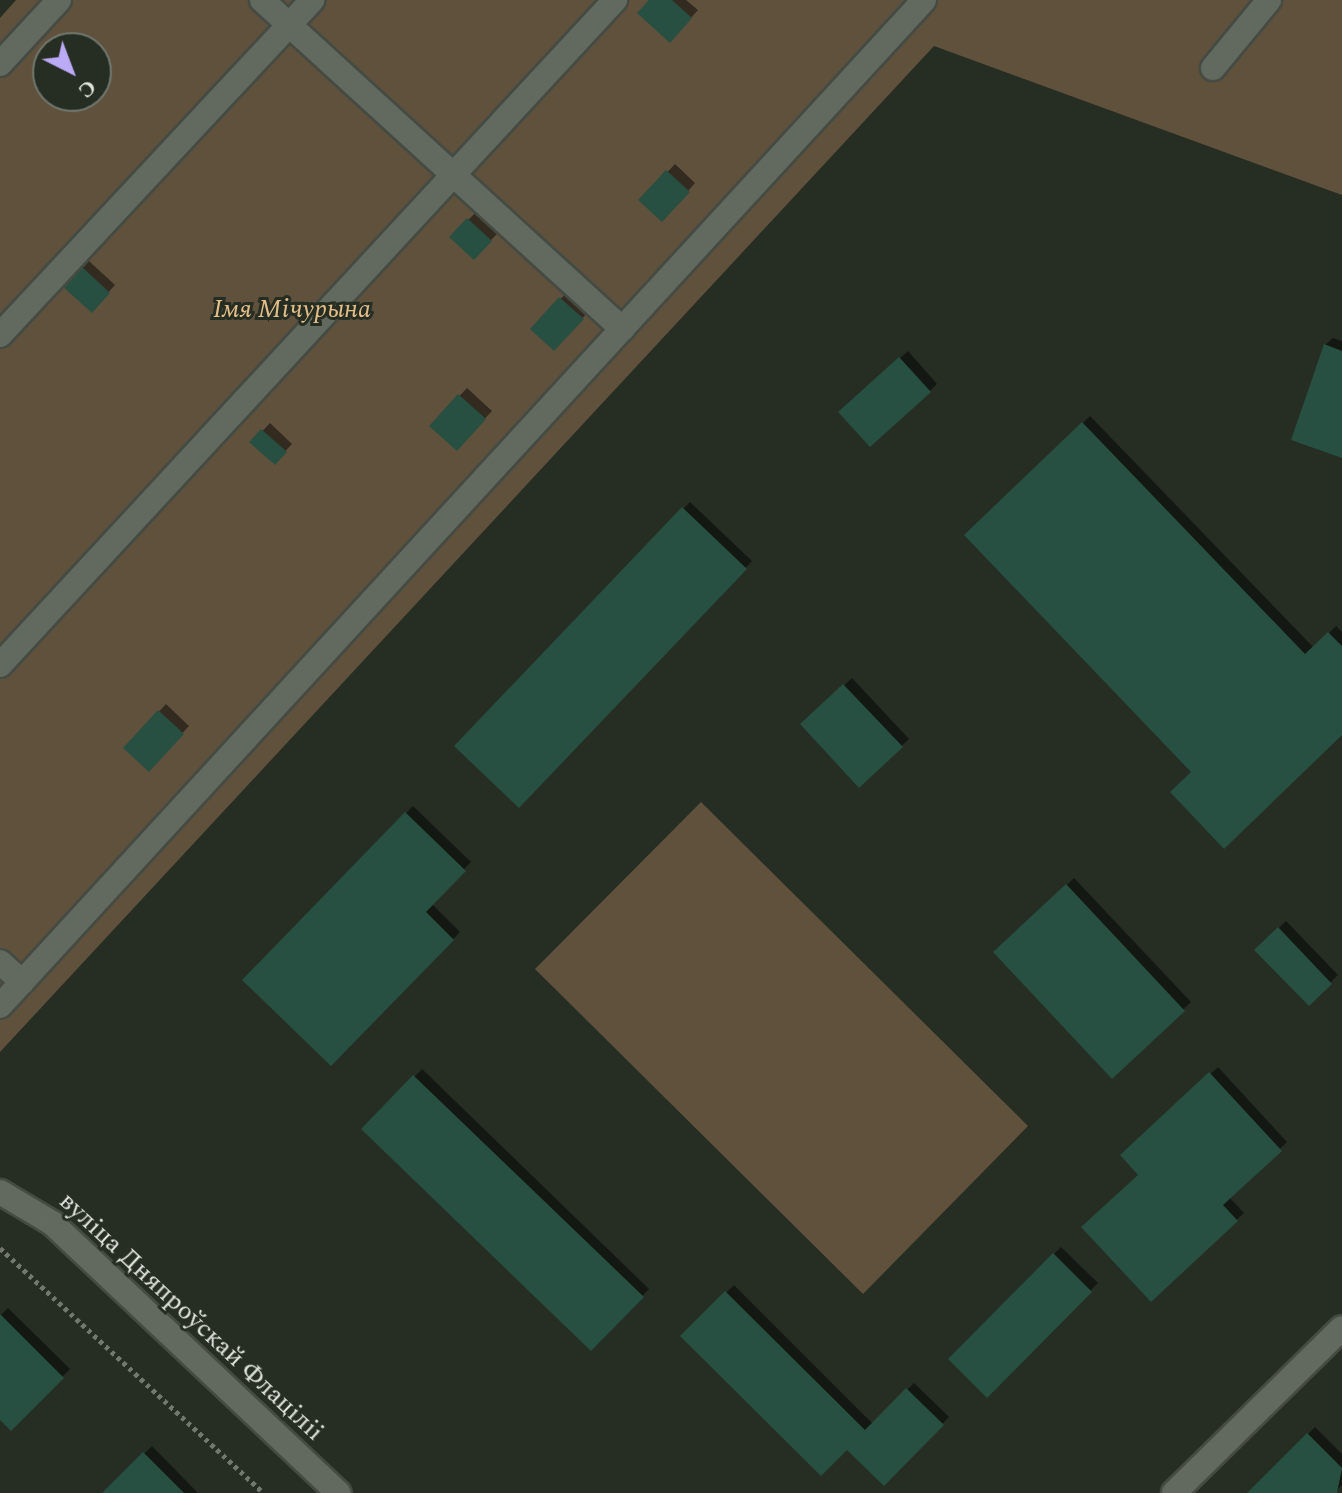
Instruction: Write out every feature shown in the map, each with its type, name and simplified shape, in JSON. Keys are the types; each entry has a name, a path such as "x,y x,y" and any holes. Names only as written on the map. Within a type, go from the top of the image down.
{"street":[{"path":"0,64 59,0"},
{"path":"262,0 622,329"},
{"path":"0,335 312,0"},
{"path":"0,665 615,0"},
{"path":"0,1006 924,0"},
{"path":"1213,68 1269,0"},
{"path":"0,962 22,982"},
{"name":"вуліца Дняпроўскай Флаціліі","path":"0,1192 52,1223 339,1493"},
{"path":"1174,1493 1342,1328"}],"path":[{"path":"0,1248 264,1493"}],"green space":[{"name":"Імя Мічурына","path":"16,0 1342,0 1342,195 934,46 0,1052 0,18"},
{"path":"701,802 1028,1126 863,1294 535,969"}],"building":[{"path":"649,0 672,0 692,18 670,43 637,13"},
{"path":"666,170 690,192 662,222 638,200"},
{"path":"467,218 492,241 474,260 449,237"},
{"path":"81,266 110,293 92,313 62,286"},
{"path":"559,297 584,319 554,351 530,329"},
{"path":"1324,344 1342,351 1342,458 1291,440"},
{"path":"899,357 931,392 870,447 838,412"},
{"path":"458,394 486,419 457,451 429,426"},
{"path":"1082,422 1305,654 1328,632 1342,646 1342,735 1224,849 1170,792 1191,772 964,535"},
{"path":"261,429 287,452 275,465 249,442"},
{"path":"682,507 747,569 519,808 454,746"},
{"path":"843,684 903,747 859,788 800,724"},
{"path":"158,710 184,734 149,772 123,748"},
{"path":"405,812 466,871 426,912 454,940 331,1066 242,980"},
{"path":"1066,884 1185,1011 1112,1079 993,952"},
{"path":"1278,927 1332,984 1309,1006 1254,950"},
{"path":"1209,1072 1282,1151 1223,1205 1238,1221 1151,1302 1081,1227 1138,1175 1120,1155"},
{"path":"413,1075 644,1297 591,1351 361,1129"},
{"path":"1053,1253 1092,1292 987,1398 948,1359"},
{"path":"725,1291 865,1430 906,1388 944,1425 884,1486 847,1450 821,1476 680,1336"},
{"path":"0,1314 64,1378 11,1431 0,1420"},
{"path":"1307,1433 1342,1468 1337,1493 1247,1493"},
{"path":"143,1452 184,1493 102,1493"}]}
